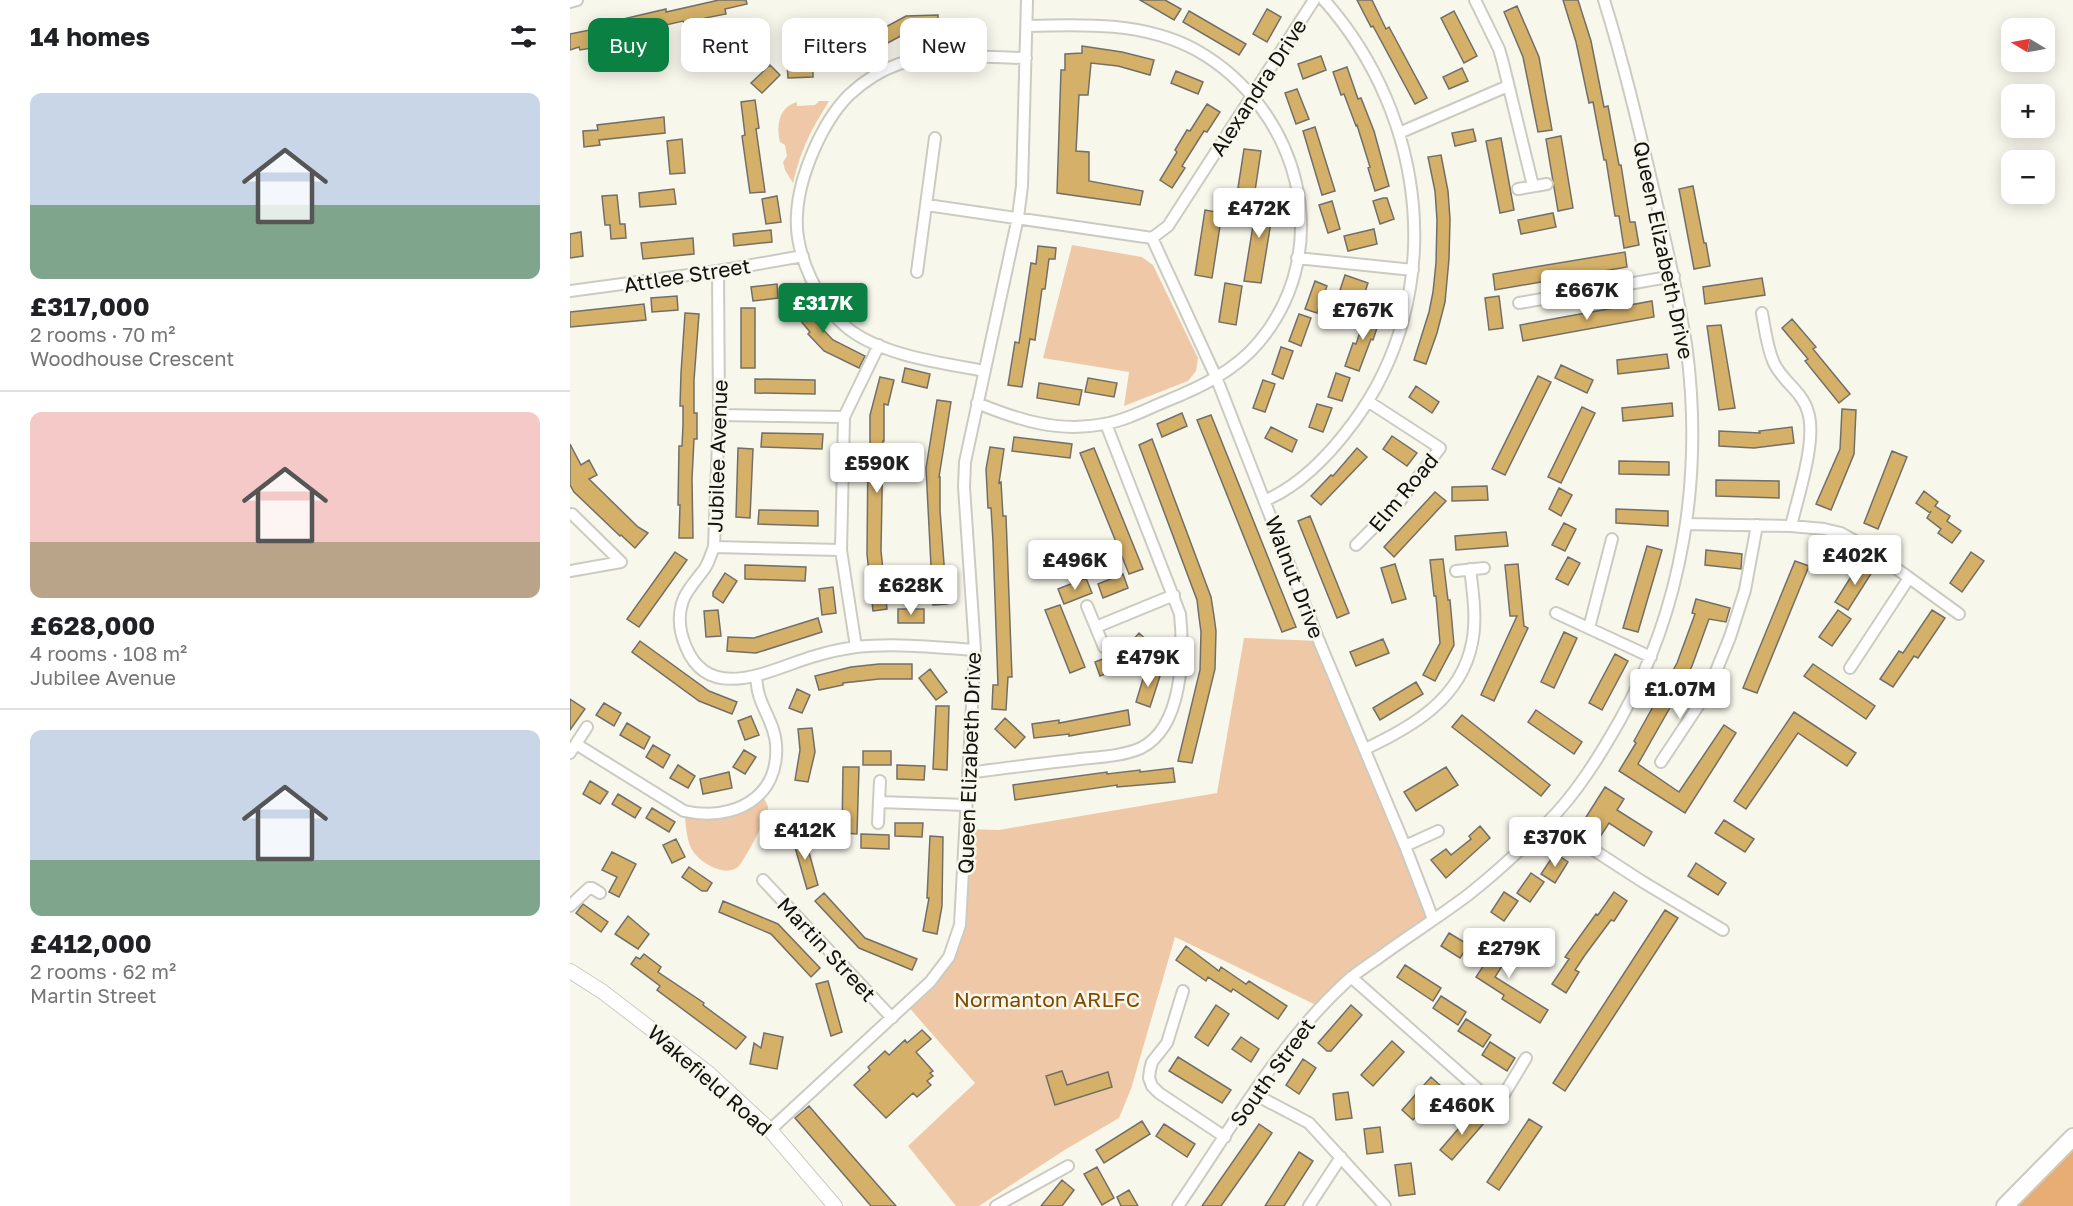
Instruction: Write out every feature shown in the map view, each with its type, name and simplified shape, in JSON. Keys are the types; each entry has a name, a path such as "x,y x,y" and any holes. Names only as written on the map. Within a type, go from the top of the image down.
{"main road":[{"path":"2004,1206 2073,1137"}],"street":[{"path":"570,2 577,0"},
{"name":"Queen Elizabeth Drive","path":"770,1130 892,1018 940,970 956,941 963,908 975,650 964,488 965,462 1018,217 1022,186 1027,0"},
{"name":"Alexandra Drive","path":"1152,238 1168,226 1314,0"},
{"path":"1266,501 1300,480 1322,459 1344,435 1368,402 1394,351 1404,321 1413,270 1415,241 1413,204 1408,166 1399,133 1378,77 1356,41 1324,0"},
{"path":"1475,0 1499,49 1533,186"},
{"name":"Queen Elizabeth Drive","path":"1433,919 1506,863 1549,821 1579,786 1605,746 1651,657 1672,591 1686,524 1692,440 1687,353 1674,276 1638,126 1604,0"},
{"path":"977,403 1023,421 1062,427 1106,424 1199,388 1238,362 1259,343 1274,321 1292,281 1298,258 1302,209 1297,183 1280,135 1252,96 1223,67 1194,49 1160,36 1126,28 1027,27"},
{"path":"984,371 908,354 879,345 851,331 831,311 818,293 808,272 798,233 797,214 807,170 816,145 848,96 877,74 899,64 919,59 1026,58"},
{"path":"1399,133 1508,86"},
{"path":"917,272 935,138"},
{"path":"1518,189 1546,184"},
{"path":"927,205 1152,238"},
{"name":"Walnut Drive","path":"1152,238 1216,377 1433,919"},
{"name":"Attlee Street","path":"570,291 718,271 803,256"},
{"path":"1298,258 1413,270"},
{"name":"Jubilee Avenue","path":"718,271 719,415 714,547 706,567 684,598 679,618 682,636 689,654 700,667 713,675 734,680 756,677 815,656 856,647 930,647 975,650"},
{"path":"1519,303 1674,276"},
{"path":"1762,313 1774,364 1801,398 1808,410 1811,424 1810,442 1791,526"},
{"path":"856,647 841,550 844,417 879,345"},
{"name":"Elm Road","path":"1356,545 1400,501 1440,448 1368,402"},
{"path":"719,415 844,417"},
{"path":"968,773 1123,753 1140,748 1165,726 1172,709 1181,663 1180,614 1106,424"},
{"path":"570,571 621,562 572,514"},
{"path":"1686,524 1791,526 1841,533 1959,614"},
{"path":"1661,762 1708,691 1730,637 1745,590 1758,525"},
{"path":"1589,628 1612,539"},
{"path":"714,547 841,550"},
{"path":"1456,571 1484,568"},
{"path":"1365,749 1425,716 1443,700 1458,678 1472,644 1474,623 1470,569"},
{"path":"1850,668 1909,578"},
{"path":"1096,627 1174,595"},
{"path":"1087,606 1104,647"},
{"path":"1556,613 1651,657"},
{"path":"588,727 573,748 684,811 709,815 735,810 750,803 761,794 771,778 776,763 776,743 772,725 759,695 756,677"},
{"path":"878,823 880,781"},
{"path":"879,802 966,805"},
{"path":"1549,821 1723,930"},
{"path":"1405,846 1438,831"},
{"name":"Martin Street","path":"763,880 892,1018"},
{"path":"570,906 590,888 600,893"},
{"name":"South Street","path":"1178,1206 1293,1038 1320,1007 1351,977 1433,919"},
{"name":"Wakefield Road","path":"570,971 603,992 707,1072 770,1130 835,1206"},
{"path":"1351,977 1497,1106 1526,1058"},
{"name":"South Street","path":"1183,991 1167,1043 1152,1062 1149,1078 1152,1086 1159,1093 1225,1137"},
{"path":"1254,1094 1309,1123 1385,1206"},
{"path":"1309,1206 1341,1156"},
{"path":"996,1206 1068,1166"}],"green space":[{"path":"819,101 829,101 807,140 793,183 783,162 787,156 785,145 780,142 780,118 791,104 797,102 797,106 815,105"},
{"path":"1072,245 1142,257 1153,265 1198,358 1196,371 1188,381 1124,406 1129,372 1043,358"},
{"path":"1244,638 1319,641 1433,919 1320,1007 1175,937 1131,1089 1119,1118 1063,1151 979,1206 956,1206 908,1146 975,1083 906,1004 956,941 966,829 999,830 1217,793"},
{"path":"761,794 768,807 765,819 739,866 733,870 720,870 700,859 688,840 684,811 718,815"}],"shaded area":[{"path":"2073,1146 2073,1206 2014,1206"}],"building":[{"path":"719,0 746,0 747,4 725,9 726,14 705,18 681,18 681,21 669,24 669,18 627,18 666,9 666,12"},
{"path":"1140,0 1165,0 1181,9 1174,20"},
{"path":"1357,0 1372,0 1386,29 1389,27 1427,98 1415,104"},
{"path":"1563,0 1578,0 1591,41 1604,107 1608,106 1619,165 1621,165 1630,222 1635,222 1639,245 1624,248 1619,216 1615,216 1593,102 1589,103 1576,42"},
{"path":"1517,6 1539,57 1552,130 1538,132 1523,57 1504,12"},
{"path":"1267,9 1281,17 1267,42 1253,34"},
{"path":"1189,11 1246,44 1239,55 1183,22"},
{"path":"1454,11 1477,56 1464,63 1441,18"},
{"path":"938,15 938,18 902,18"},
{"path":"900,19 900,36 888,43 888,26"},
{"path":"588,30 588,49 580,50 579,47 570,50 570,34"},
{"path":"1082,46 1154,60 1150,75 1118,66 1091,63 1088,95 1079,95 1076,151 1089,152 1089,181 1143,191 1140,205 1057,193 1061,70 1065,70 1065,54 1082,53"},
{"path":"1321,56 1326,70 1303,79 1298,64"},
{"path":"770,65 780,75 762,93 751,83 763,72 770,72"},
{"path":"1347,67 1358,99 1361,98 1374,131 1389,186 1375,191 1357,125 1344,94 1341,95 1333,72"},
{"path":"1462,68 1468,81 1449,89 1443,77"},
{"path":"1176,71 1203,82 1198,94 1171,83"},
{"path":"788,72 813,72 813,77 788,78"},
{"path":"1297,89 1309,119 1296,124 1285,93"},
{"path":"755,100 759,128 756,129 765,192 750,193 742,136 745,135 741,102"},
{"path":"1207,104 1220,112 1207,132 1204,131 1182,166 1185,168 1172,188 1160,180 1187,130 1190,131"},
{"path":"664,117 665,133 599,140 600,145 584,147 583,131 598,130 597,125"},
{"path":"1315,127 1335,191 1322,195 1303,131"},
{"path":"1473,129 1476,141 1455,146 1452,133"},
{"path":"1561,136 1573,208 1558,211 1546,139"},
{"path":"1501,138 1514,210 1500,213 1486,141"},
{"path":"682,139 685,173 670,174 667,141"},
{"path":"1244,149 1261,151 1255,191 1238,188"},
{"path":"1441,155 1448,191 1449,259 1445,302 1426,364 1414,360 1429,312 1436,263 1435,191 1428,157"},
{"path":"1693,186 1710,266 1694,269 1679,189"},
{"path":"674,189 676,204 640,207 639,193"},
{"path":"617,195 620,224 625,224 626,238 611,239 610,225 605,225 602,196"},
{"path":"1258,195 1275,198 1261,283 1244,281"},
{"path":"777,196 781,222 766,224 762,199"},
{"path":"1387,198 1394,219 1380,224 1373,201"},
{"path":"1332,201 1340,229 1328,233 1319,205"},
{"path":"1205,210 1222,213 1212,278 1195,275"},
{"path":"1553,213 1556,227 1521,234 1518,220"},
{"path":"1374,229 1377,244 1348,251 1344,236"},
{"path":"771,230 772,242 734,246 733,234"},
{"path":"581,232 583,256 570,258 570,234"},
{"path":"693,238 694,254 643,259 641,243"},
{"path":"1038,246 1056,248 1055,259 1049,259 1035,340 1030,339 1022,387 1008,385 1015,342 1019,343 1031,263 1036,264"},
{"path":"1625,252 1627,267 1495,290 1493,274"},
{"path":"1345,275 1368,283 1363,298 1340,290"},
{"path":"1762,278 1765,295 1705,304 1703,287"},
{"path":"1315,281 1327,286 1317,313 1305,309"},
{"path":"1225,283 1242,286 1236,325 1219,322"},
{"path":"777,284 778,298 753,301 751,287"},
{"path":"796,293 813,313 810,316 833,340 865,356 859,368 824,351 808,334 810,332 785,302"},
{"path":"677,296 678,310 652,312 651,298"},
{"path":"1499,296 1503,328 1489,330 1485,298"},
{"path":"1652,301 1654,317 1523,341 1520,325"},
{"path":"644,304 646,320 570,327 570,312"},
{"path":"741,308 755,308 755,368 741,368"},
{"path":"1367,311 1381,316 1359,371 1345,366 1353,343 1356,344"},
{"path":"685,313 699,314 694,380 697,439 694,439 692,479 693,538 679,538 679,446 682,446 683,425 683,406 680,406"},
{"path":"1299,314 1311,318 1301,346 1289,341"},
{"path":"1792,319 1816,347 1813,349 1850,394 1839,403 1805,361 1808,359 1782,328"},
{"path":"1721,325 1735,408 1719,410 1707,326"},
{"path":"1281,347 1293,351 1283,379 1272,374"},
{"path":"1667,354 1669,368 1618,374 1617,360"},
{"path":"1561,365 1593,380 1587,393 1555,378"},
{"path":"905,368 930,374 927,388 902,382"},
{"path":"1336,373 1350,378 1342,401 1328,397"},
{"path":"1538,376 1551,382 1505,475 1492,469"},
{"path":"880,377 894,380 888,405 884,404 881,551 887,609 873,611 867,554 868,448 870,448 870,415"},
{"path":"1088,378 1117,383 1114,397 1085,392"},
{"path":"755,379 815,380 815,394 755,393"},
{"path":"1263,380 1275,384 1265,412 1253,408"},
{"path":"1039,383 1082,390 1079,405 1037,398"},
{"path":"1416,386 1439,402 1432,413 1409,397"},
{"path":"937,400 951,402 939,477 947,604 933,605 926,468"},
{"path":"1672,403 1673,416 1623,421 1622,408"},
{"path":"1317,404 1332,408 1323,432 1309,427"},
{"path":"1582,407 1595,413 1561,483 1548,477"},
{"path":"1842,409 1856,410 1854,454 1831,510 1816,504 1840,449"},
{"path":"1182,413 1187,426 1162,437 1157,424"},
{"path":"1211,415 1296,627 1282,632 1197,420"},
{"path":"1271,427 1297,440 1292,452 1265,438"},
{"path":"1792,427 1794,443 1754,448 1719,446 1719,431 1760,433 1759,431"},
{"path":"762,433 823,434 822,449 761,447"},
{"path":"1392,436 1417,453 1407,466 1383,449"},
{"path":"1014,437 1072,444 1070,458 1012,451"},
{"path":"1152,439 1211,597 1216,631 1215,669 1192,763 1178,761 1200,670 1201,632 1197,600 1139,445"},
{"path":"570,444 581,465 589,460 597,475 589,479 638,527 648,533 635,548 574,492 570,485"},
{"path":"990,447 1004,449 999,483 1001,482 1003,516 1006,516 1012,677 1008,677 1006,710 992,709 993,685 998,685 993,542 986,469"},
{"path":"738,448 753,449 750,518 736,517"},
{"path":"1094,448 1143,569 1129,574 1080,453"},
{"path":"1357,448 1367,457 1321,505 1311,496 1331,475 1333,476"},
{"path":"1892,451 1907,457 1878,529 1864,523"},
{"path":"1619,461 1669,462 1669,475 1619,474"},
{"path":"1716,480 1779,481 1779,498 1716,496"},
{"path":"1487,486 1488,500 1452,501 1452,487"},
{"path":"1559,488 1572,495 1561,516 1549,509"},
{"path":"1924,491 1938,502 1935,506 1950,516 1947,521 1961,531 1952,543 1938,533 1941,529 1927,518 1930,513 1916,503"},
{"path":"1435,492 1446,501 1394,557 1384,547"},
{"path":"1616,509 1668,511 1668,526 1616,523"},
{"path":"759,510 818,511 818,526 758,524"},
{"path":"1310,516 1349,613 1337,618 1298,521"},
{"path":"1564,523 1576,529 1565,551 1552,545"},
{"path":"1506,532 1508,546 1456,550 1455,536"},
{"path":"1647,546 1662,550 1638,632 1623,628"},
{"path":"1706,550 1742,554 1741,569 1705,565"},
{"path":"675,552 687,560 639,627 627,619"},
{"path":"1971,552 1984,561 1962,592 1950,583"},
{"path":"1568,557 1580,563 1568,585 1556,579"},
{"path":"1443,559 1454,645 1435,681 1423,675 1440,643 1430,560"},
{"path":"1795,561 1809,566 1757,693 1743,688"},
{"path":"1861,561 1874,569 1848,610 1835,602"},
{"path":"1395,564 1406,599 1392,603 1381,568"},
{"path":"1518,564 1524,626 1528,628 1494,701 1481,695 1517,616 1510,616 1505,565"},
{"path":"745,565 806,567 805,581 745,579"},
{"path":"725,573 737,581 723,603 713,596 713,592"},
{"path":"1123,574 1128,588 1103,598 1098,584"},
{"path":"1086,578 1092,593 1064,604 1058,589"},
{"path":"833,587 836,613 822,615 819,589"},
{"path":"1696,599 1730,608 1726,622 1709,619 1692,666 1638,764 1679,792 1724,725 1736,733 1685,813 1619,771 1677,663 1695,614 1692,613"},
{"path":"1060,605 1085,667 1070,673 1045,610"},
{"path":"898,609 924,609 924,623 898,623"},
{"path":"718,610 721,636 706,637 704,611"},
{"path":"1838,610 1851,619 1832,646 1819,637"},
{"path":"1932,610 1945,618 1918,658 1914,656 1893,687 1880,679 1899,651 1903,653"},
{"path":"818,618 822,632 756,653 727,651 728,637 754,638"},
{"path":"1564,632 1577,638 1554,688 1541,682"},
{"path":"1139,633 1161,653 1100,676 1095,662 1123,651"},
{"path":"1383,639 1389,653 1356,666 1350,652"},
{"path":"640,641 709,691 737,702 732,714 699,701 632,652"},
{"path":"1615,654 1628,661 1602,710 1589,703"},
{"path":"912,664 912,679 879,679 843,683 843,685 819,690 815,676 851,667"},
{"path":"1813,664 1875,706 1866,719 1804,676"},
{"path":"930,669 947,692 936,700 919,678"},
{"path":"1146,669 1161,673 1150,707 1136,702"},
{"path":"1416,682 1423,694 1380,720 1373,708"},
{"path":"797,689 810,695 802,713 789,708"},
{"path":"570,699 585,709 570,730"},
{"path":"604,703 621,713 614,726 596,715"},
{"path":"936,706 949,706 947,770 933,769"},
{"path":"1128,710 1130,725 1069,736 1069,734 1034,738 1032,724 1059,720 1059,723"},
{"path":"1536,710 1582,742 1574,754 1528,722"},
{"path":"1794,712 1856,753 1847,766 1798,733 1746,809 1734,801"},
{"path":"1462,715 1550,785 1541,796 1452,727"},
{"path":"751,716 759,735 745,740 738,721"},
{"path":"1005,718 1025,737 1015,748 995,729"},
{"path":"627,723 650,737 644,749 620,735"},
{"path":"812,728 815,752 808,782 795,780 800,750 798,729"},
{"path":"653,745 670,755 663,768 646,757"},
{"path":"744,750 756,757 745,774 733,767"},
{"path":"863,751 891,751 891,765 863,765"},
{"path":"678,765 695,776 688,788 670,778"},
{"path":"897,765 925,766 924,780 897,779"},
{"path":"843,767 859,767 857,834 842,833"},
{"path":"1446,767 1458,785 1416,811 1404,792"},
{"path":"1173,768 1175,782 1117,787 1117,785 1015,800 1013,785 1107,772 1107,774"},
{"path":"729,772 732,788 703,794 700,779"},
{"path":"590,781 608,792 600,804 583,794"},
{"path":"1605,787 1624,799 1617,810 1652,832 1644,846 1609,823 1600,837 1581,825"},
{"path":"618,794 641,808 635,818 612,804"},
{"path":"652,808 675,822 669,832 646,818"},
{"path":"1724,820 1754,839 1745,852 1715,833"},
{"path":"895,823 923,823 922,837 895,836"},
{"path":"1480,826 1490,838 1446,878 1431,860 1446,849 1451,855 1471,839 1469,836"},
{"path":"804,834 818,885 807,889 792,837"},
{"path":"861,834 889,835 889,849 861,848"},
{"path":"930,836 943,837 942,906 937,934 923,931 929,898 927,898"},
{"path":"676,839 685,857 672,863 663,845"},
{"path":"612,852 636,864 619,897 609,892 617,877 602,870"},
{"path":"1555,853 1568,862 1555,883 1541,874"},
{"path":"1696,863 1726,883 1718,895 1688,876"},
{"path":"689,867 712,883 707,891 702,891 682,877"},
{"path":"1531,873 1544,882 1530,902 1517,893"},
{"path":"1504,892 1518,901 1504,921 1491,912"},
{"path":"1614,892 1627,901 1575,970 1579,972 1566,993 1552,984 1569,959 1565,957"},
{"path":"824,893 865,938 917,959 912,970 859,948 815,901"},
{"path":"723,901 778,924 820,968 811,977 771,934 719,912"},
{"path":"583,904 608,922 601,932 576,913"},
{"path":"1665,910 1678,918 1565,1091 1553,1083"},
{"path":"628,916 649,934 638,949 615,934"},
{"path":"1507,930 1520,938 1495,977 1548,1010 1540,1023 1502,999 1504,995 1476,977"},
{"path":"1449,933 1469,945 1460,958 1441,946"},
{"path":"1186,946 1219,971 1221,967 1246,984 1249,981 1287,1006 1278,1019 1233,989 1231,992 1208,977 1206,981 1176,960"},
{"path":"644,954 661,967 658,972 704,1003 703,1005 746,1037 736,1049 657,990 660,986 631,964 636,957 640,959"},
{"path":"1405,965 1441,988 1433,1001 1397,977"},
{"path":"828,981 842,1032 831,1036 816,984"},
{"path":"1441,996 1466,1012 1458,1025 1433,1008"},
{"path":"1216,1005 1229,1014 1208,1046 1195,1037"},
{"path":"1351,1005 1362,1015 1331,1051 1327,1051 1318,1043"},
{"path":"1466,1019 1491,1035 1483,1047 1458,1031"},
{"path":"922,1030 931,1039 916,1052 933,1071 930,1073 933,1076 927,1081 931,1085 917,1097 913,1093 886,1118 854,1085 885,1051 889,1055 905,1040 907,1043"},
{"path":"764,1033 783,1037 777,1069 750,1064 754,1043 761,1048"},
{"path":"1241,1037 1259,1049 1251,1062 1232,1049"},
{"path":"1392,1041 1404,1052 1373,1086 1361,1075"},
{"path":"1490,1042 1515,1058 1507,1071 1482,1055"},
{"path":"1178,1057 1231,1090 1222,1103 1169,1071"},
{"path":"1303,1059 1316,1068 1299,1094 1286,1085"},
{"name":"Normanton ARLFC","path":"1062,1071 1067,1085 1108,1072 1112,1087 1055,1105 1046,1076"},
{"path":"1431,1077 1442,1087 1413,1120 1402,1110"},
{"path":"1348,1092 1352,1118 1336,1120 1333,1094"},
{"path":"809,1106 896,1206 871,1206 795,1118"},
{"path":"1472,1113 1484,1123 1452,1160 1440,1150"},
{"path":"1529,1119 1542,1127 1499,1190 1487,1182"},
{"path":"1142,1121 1150,1134 1104,1163 1096,1150"},
{"path":"1164,1124 1195,1144 1187,1157 1156,1136"},
{"path":"1259,1124 1272,1133 1259,1152 1221,1206 1202,1206"},
{"path":"1380,1127 1383,1152 1367,1154 1364,1129"},
{"path":"1299,1152 1313,1161 1284,1206 1265,1206"},
{"path":"1411,1163 1415,1194 1399,1196 1395,1165"},
{"path":"1097,1167 1114,1198 1102,1205 1084,1174"},
{"path":"1062,1180 1074,1190 1062,1206 1041,1206"},
{"path":"1129,1190 1138,1206 1121,1206 1117,1197"}]}
